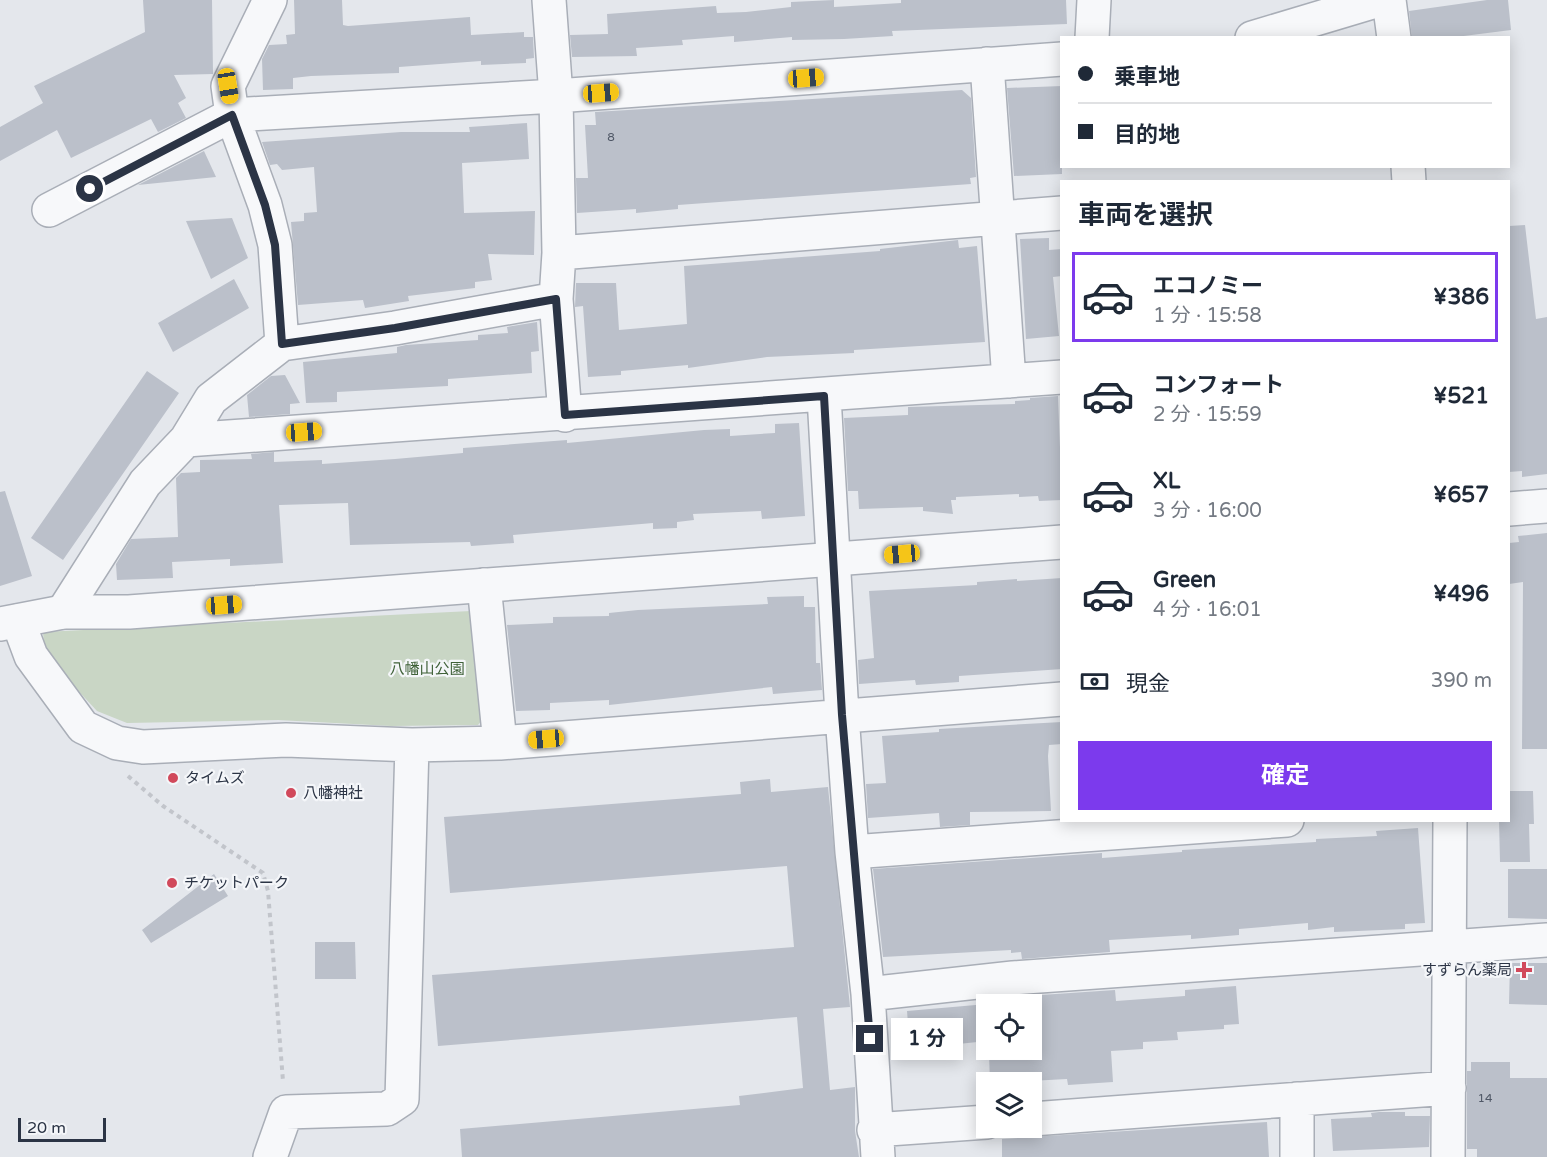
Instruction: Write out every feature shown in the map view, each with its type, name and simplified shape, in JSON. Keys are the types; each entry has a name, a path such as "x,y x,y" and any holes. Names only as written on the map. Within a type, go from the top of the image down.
{"street":[{"path":"270,0 228,86 232,115 261,194 275,245 282,344"},
{"path":"549,0 556,96 559,253 556,299 565,415"},
{"path":"1092,36 1094,0"},
{"path":"1257,36 1344,4 1379,0"},
{"path":"1389,0 1394,36"},
{"path":"49,210 232,115 556,96 1060,58"},
{"path":"987,64 1009,381"},
{"path":"559,253 1060,213"},
{"path":"63,612 145,483 186,440 211,399 282,344 395,328 556,299"},
{"path":"186,440 565,415 1060,377"},
{"path":"824,396 842,715 852,852 868,994 876,1144 976,1124"},
{"path":"1510,509 1547,506"},
{"path":"1060,542 129,612 63,612 9,622 31,657 83,727 117,743 143,747 286,740 412,745 500,743 1060,699"},
{"path":"484,585 500,743"},
{"path":"270,1157 286,1112 387,1109 402,1099 412,745"},
{"path":"852,852 1260,822"},
{"path":"1448,1157 1450,822"},
{"path":"868,994 1012,978 1547,940"},
{"path":"1042,1118 1449,1088"},
{"path":"1297,1099 1297,1157"}],"path":[{"path":"124,774 163,806 263,873 268,891 286,1112"}],"green space":[{"name":"八幡山公園","path":"471,611 486,715 478,725 391,726 278,720 127,723 97,711 45,655 43,632"}],"building":[{"path":"143,0 212,0 213,74 174,75 186,98 178,103 186,118 158,132 151,119 71,158 57,130 0,161 0,127 43,103 34,86 145,32"},
{"path":"294,0 342,0 343,25 348,26 470,17 471,35 524,32 524,37 533,37 534,58 526,59 526,63 481,65 481,61 399,67 399,73 293,78 293,89 263,90 262,59 269,45 287,44 286,35 295,34"},
{"path":"834,0 834,7 901,3 901,0 1066,0 1067,24 892,31 893,36 844,39 792,40 792,37 734,42 734,36 682,40 683,45 636,48 637,56 572,57 570,35 608,34 607,14 716,6 717,13 746,12 791,7 791,2"},
{"path":"1487,0 1508,0 1511,30 1464,36 1412,36 1409,11"},
{"path":"1060,86 1060,168 1062,168 1062,174 1014,176 1007,88"},
{"path":"962,90 971,98 976,177 970,178 971,184 678,205 678,209 636,213 636,209 577,213 576,178 588,178 585,125 596,125 595,112"},
{"path":"527,123 529,159 462,163 464,213 535,211 534,255 488,254 492,280 475,282 475,288 408,296 409,301 365,308 363,300 298,305 291,222 304,221 304,213 317,212 314,167 282,170 277,164 270,165 262,142 401,132 470,132 469,127"},
{"path":"204,151 216,177 138,185"},
{"path":"232,218 248,258 211,279 186,221"},
{"path":"1525,225 1536,319 1547,317 1547,474 1522,477 1522,471 1510,472 1510,226"},
{"path":"1049,238 1049,250 1060,249 1060,276 1053,277 1059,336 1026,339 1020,239"},
{"path":"958,240 959,248 977,246 985,342 854,350 854,353 767,357 688,368 688,365 621,371 621,375 588,377 583,306 575,307 576,283 616,283 619,330 687,324 684,266 880,251 880,249"},
{"path":"234,279 249,308 173,352 158,323"},
{"path":"537,322 539,351 531,352 532,373 448,379 448,386 337,392 337,402 306,403 303,362 397,353 397,347 406,345 478,340 478,335 508,333 507,327"},
{"path":"147,371 179,393 63,560 31,538"},
{"path":"285,375 300,403 290,404 290,414 249,417 247,395 271,376"},
{"path":"1058,396 1060,500 1039,501 1038,496 1019,497 1019,494 956,497 956,500 951,500 953,514 923,511 923,507 859,509 858,491 848,491 844,418 908,415 908,407 1015,404 1015,401 1030,400 1030,398"},
{"path":"799,423 805,516 762,519 761,511 693,514 694,520 677,522 677,528 653,529 653,523 513,535 514,543 471,546 470,542 350,545 348,503 279,505 283,563 230,566 230,559 172,562 173,578 117,580 116,564 131,539 178,537 176,478 181,473 200,472 200,460 252,459 251,454 274,452 274,462 322,460 322,464 463,453 463,448 567,440 567,443 704,430 730,429 730,436 775,433 775,424"},
{"path":"5,491 32,576 0,586 0,492"},
{"path":"1547,533 1547,749 1522,749 1523,582 1510,584 1510,543 1519,542 1518,536"},
{"path":"1060,578 1060,669 959,676 959,682 916,685 915,680 859,684 858,660 874,658 869,591 977,585 977,582 1017,579 1017,581"},
{"path":"804,596 804,607 815,607 816,663 820,663 822,690 773,694 772,687 609,705 609,700 550,703 550,710 516,711 507,625 553,623 553,617 609,616 609,613 638,610 768,604 767,597"},
{"path":"1060,722 1060,744 1049,745 1051,811 970,812 970,825 940,827 939,813 868,818 866,784 886,783 882,736 939,732 939,729"},
{"path":"770,779 771,792 828,787 850,1007 823,1009 830,1090 855,1087 855,1131 859,1157 462,1157 460,1129 740,1105 739,1096 803,1088 797,1017 438,1046 432,975 794,947 787,866 450,893 444,817 741,794 740,782"},
{"path":"1510,791 1533,791 1534,824 1529,824 1530,862 1500,862 1499,822 1510,822"},
{"path":"1418,828 1425,923 1405,924 1405,929 1334,932 1334,927 1308,930 1308,923 1239,929 1239,935 1191,939 1191,935 1109,940 1110,952 1022,959 1021,952 1011,953 1011,950 883,957 873,869 1102,853 1102,858 1182,852 1182,850 1316,842 1316,839 1377,836 1376,831"},
{"path":"1508,869 1547,869 1547,919 1508,918"},
{"path":"214,874 228,896 151,943 142,930"},
{"path":"315,942 355,942 356,979 315,979"},
{"path":"1510,963 1547,963 1547,1005 1509,1004"},
{"path":"1236,986 1239,1024 1224,1025 1224,1029 1177,1032 1178,1040 1143,1042 1143,1049 1111,1051 1113,1082 1068,1085 1067,1079 1042,1080 1042,1072 990,1072 989,1060 1042,1060 1042,995 1115,990 1116,1001 1185,996 1185,990"},
{"path":"976,1005 976,1042 910,1049 907,1011"},
{"path":"1471,1062 1510,1062 1510,1078 1547,1078 1547,1157 1477,1157 1477,1149 1467,1149 1467,1071 1471,1071"},
{"path":"1405,1112 1405,1116 1430,1116 1429,1147 1333,1151 1331,1119 1372,1117 1371,1113"},
{"path":"1267,1122 1269,1157 1002,1157 1002,1139"}],"place":[{"name":"タイムズ","path":"173,778"},
{"name":"八幡神社","path":"291,793"},
{"name":"チケットパーク","path":"172,883"},
{"name":"すずらん薬局","path":"1524,970"}],"route":[{"path":"90,189 232,115 265,205 275,245 277,301 282,344 395,328 556,299 565,415 824,396 842,715 852,852 868,994 870,1039"}]}
